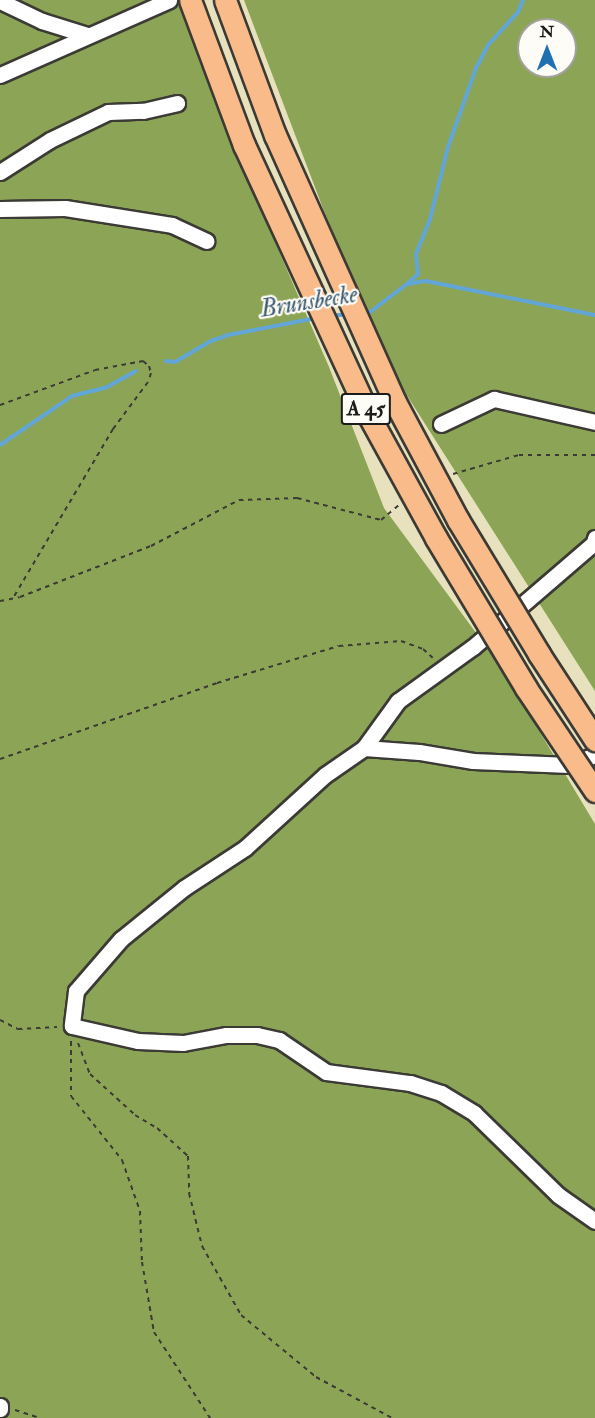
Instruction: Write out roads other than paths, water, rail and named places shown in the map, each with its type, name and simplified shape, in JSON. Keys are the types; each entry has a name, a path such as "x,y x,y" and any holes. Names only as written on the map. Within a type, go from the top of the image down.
{"highway":[{"name":"A 45","path":"190,0 244,145 369,417 436,538 520,678 595,791"},
{"name":"A 45","path":"225,0 275,135 395,402 458,520 538,654 595,740"}],"lane":[{"path":"0,75 169,0"},
{"path":"0,1 42,21 87,35"},
{"path":"0,172 50,140 108,112 143,111 177,103"},
{"path":"0,209 65,208 172,225 206,241"},
{"path":"441,424 494,399 595,422"},
{"path":"595,538 594,543 482,640 398,701 364,748 325,775 245,848 184,888 121,939 76,991 72,1026 149,1041 183,1043 226,1035 257,1035 279,1040 326,1072 410,1083 441,1093 474,1113 558,1195 595,1221"},
{"path":"364,748 419,752 473,761 569,765 595,754"}],"waterway":[{"path":"407,284 418,274 416,254 430,219 448,147 476,68 489,44 518,12 523,0"},
{"name":"Brunsbecke","path":"363,312 370,312 407,284 426,281 595,315"},
{"name":"Brunsbecke","path":"330,316 349,314"},
{"name":"Brunsbecke","path":"166,361 175,362 211,341 228,335 316,318"},
{"name":"Brunsbecke","path":"0,445 72,396 107,387 136,371"}]}
